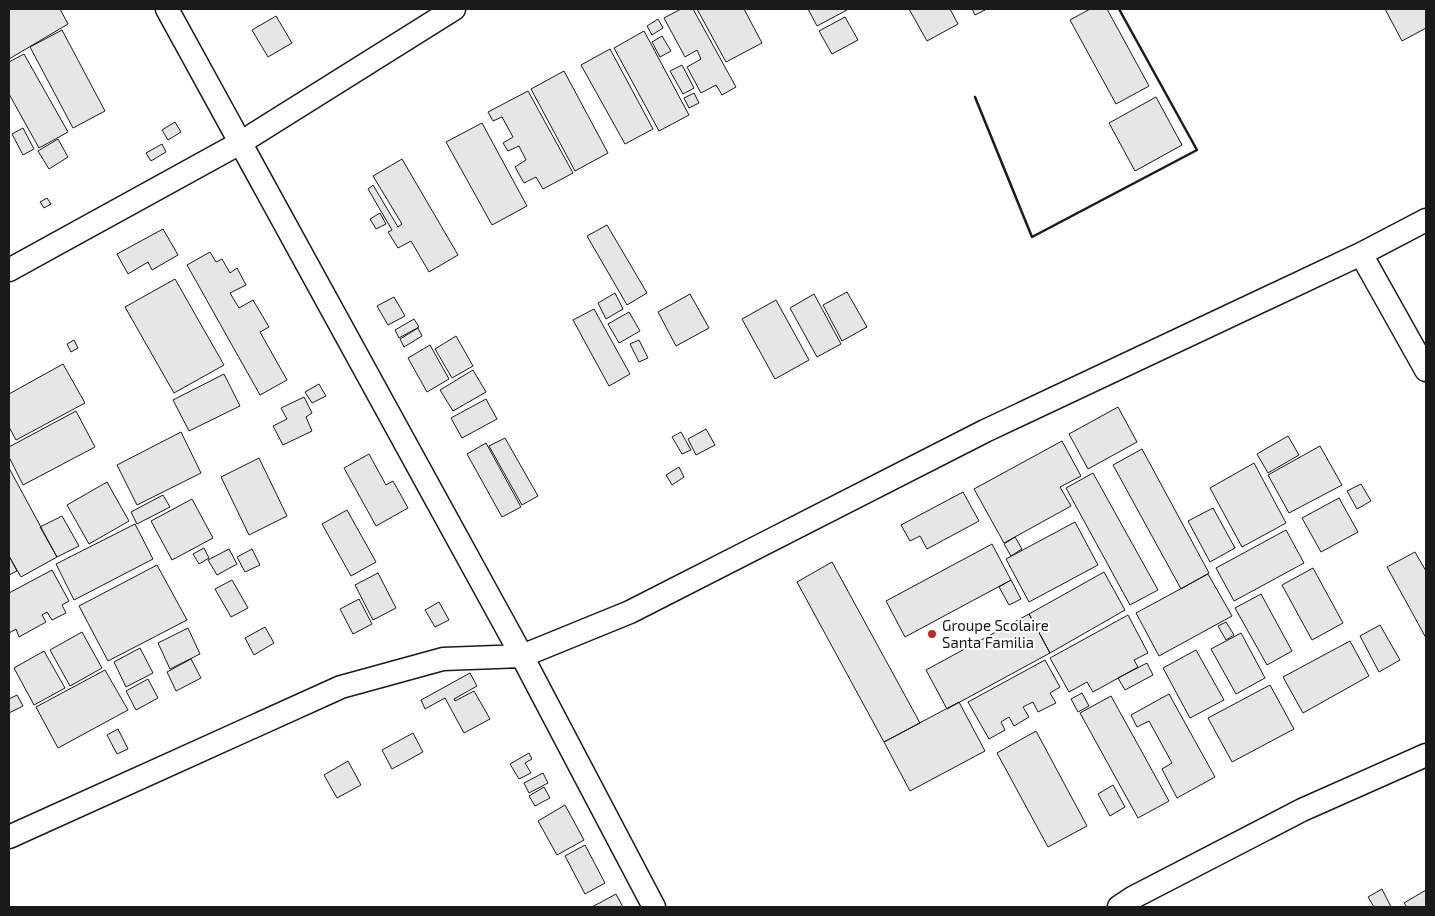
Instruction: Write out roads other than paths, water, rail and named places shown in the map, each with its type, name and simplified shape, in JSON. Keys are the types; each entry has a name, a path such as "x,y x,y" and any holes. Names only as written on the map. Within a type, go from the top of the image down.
{"street":[{"path":"167,9 522,656 654,907"},
{"path":"9,270 240,143 454,9"},
{"path":"9,837 341,687 443,659 522,656 630,612 985,431 1362,254 1426,220"},
{"path":"1362,254 1426,370"},
{"path":"1119,907 1134,896 1302,810 1426,755"}],"place":[{"name":"Groupe Scolaire Santa Familia","path":"932,634"}]}
